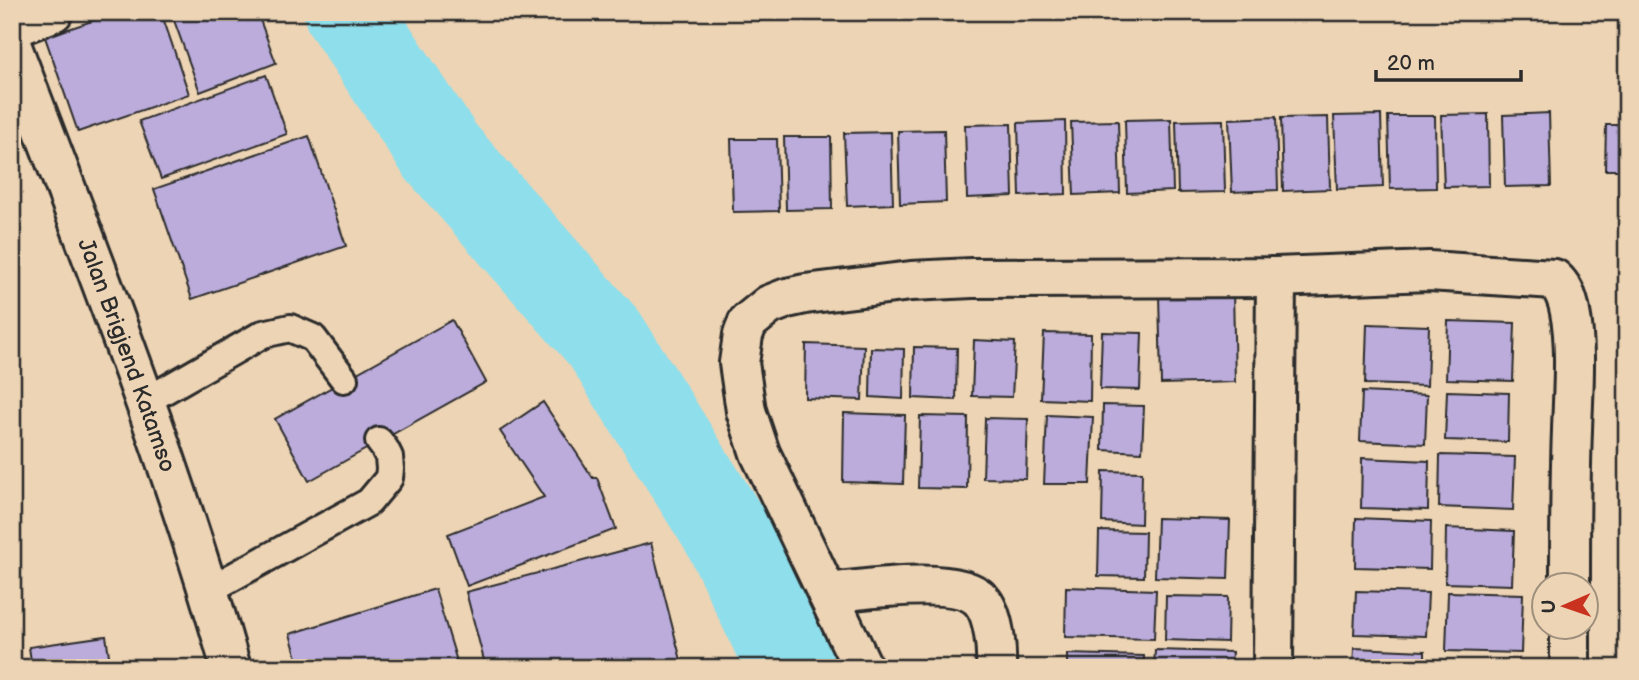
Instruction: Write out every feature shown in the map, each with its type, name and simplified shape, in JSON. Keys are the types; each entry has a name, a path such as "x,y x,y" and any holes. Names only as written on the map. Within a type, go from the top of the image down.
{"street":[{"path":"12,28 53,12"},
{"name":"Jalan Brigjend Katamso","path":"12,47 146,401 209,590 231,668"},
{"path":"863,668 760,453 746,411 739,363 748,322 758,312 778,301 805,294 911,281 972,278 1276,277 1429,271 1551,278 1562,288 1572,330 1570,572"},
{"path":"1273,668 1276,277"},
{"path":"827,593 939,585 962,588 980,598 990,615 996,668"},
{"path":"1570,642 1570,668"}],"lane":[{"path":"146,401 263,334 290,328 313,338 344,379"},
{"path":"209,590 369,502 389,478 389,457 379,441"}],"building":[{"path":"118,12 161,12 189,94 78,132 45,37"},
{"path":"171,12 257,12 276,63 200,92"},
{"path":"266,75 287,134 161,179 139,121"},
{"path":"1549,113 1551,186 1505,187 1503,115"},
{"path":"1488,114 1489,186 1444,187 1441,115"},
{"path":"1381,115 1383,187 1337,189 1334,116"},
{"path":"1388,116 1435,116 1436,188 1390,189"},
{"path":"1276,117 1278,190 1232,192 1229,119"},
{"path":"1328,117 1330,189 1283,191 1281,118"},
{"path":"1171,119 1173,191 1127,193 1125,120"},
{"path":"1223,120 1225,192 1178,193 1176,121"},
{"path":"1065,121 1066,194 1020,196 1018,123"},
{"path":"1118,121 1120,193 1074,195 1071,122"},
{"path":"1011,124 1013,196 967,198 965,125"},
{"path":"1606,125 1627,125 1627,170 1605,170"},
{"path":"944,130 946,202 900,204 898,131"},
{"path":"891,132 893,204 847,206 844,133"},
{"path":"309,136 346,246 192,299 154,189"},
{"path":"784,137 831,137 832,209 786,210"},
{"path":"731,139 777,139 779,211 733,212"},
{"path":"1233,291 1235,382 1161,384 1159,294"},
{"path":"452,320 486,382 309,481 275,419"},
{"path":"1448,321 1515,323 1513,381 1446,379"},
{"path":"1367,324 1429,326 1427,386 1365,384"},
{"path":"1102,332 1142,333 1140,390 1100,389"},
{"path":"1044,333 1091,334 1090,401 1041,399"},
{"path":"974,340 1015,342 1012,397 972,396"},
{"path":"806,344 864,346 862,400 805,398"},
{"path":"914,347 957,348 956,400 913,398"},
{"path":"871,348 904,349 903,399 870,397"},
{"path":"1447,391 1509,393 1508,442 1445,440"},
{"path":"1362,392 1427,395 1425,444 1360,441"},
{"path":"543,402 593,478 597,478 616,529 467,586 448,534 544,497 500,431"},
{"path":"1103,405 1144,406 1142,452 1102,450"},
{"path":"844,413 905,415 903,484 843,482"},
{"path":"1047,415 1093,417 1090,484 1044,484"},
{"path":"920,416 968,417 967,489 918,488"},
{"path":"985,418 1028,419 1026,479 983,478"},
{"path":"1440,455 1515,457 1513,510 1439,507"},
{"path":"1362,458 1429,461 1428,510 1361,508"},
{"path":"1103,471 1142,472 1141,524 1102,522"},
{"path":"1157,518 1230,520 1228,579 1155,577"},
{"path":"1356,518 1431,521 1430,569 1355,567"},
{"path":"1446,528 1514,531 1512,585 1445,583"},
{"path":"1099,531 1145,532 1144,577 1098,576"},
{"path":"651,543 683,668 486,668 466,592"},
{"path":"1066,587 1156,590 1154,639 1065,637"},
{"path":"435,589 459,668 300,668 290,634"},
{"path":"1356,591 1428,593 1426,636 1354,634"},
{"path":"1448,592 1523,594 1521,653 1446,651"},
{"path":"1166,596 1228,597 1227,642 1165,640"},
{"path":"106,636 111,668 32,668 29,647"},
{"path":"1354,648 1425,651 1425,668 1353,668"},
{"path":"1155,650 1232,652 1231,668 1154,668"},
{"path":"1067,654 1144,656 1144,668 1067,668"}],"waterway":[{"path":"348,12 441,152 605,339 727,534 791,668"}]}
